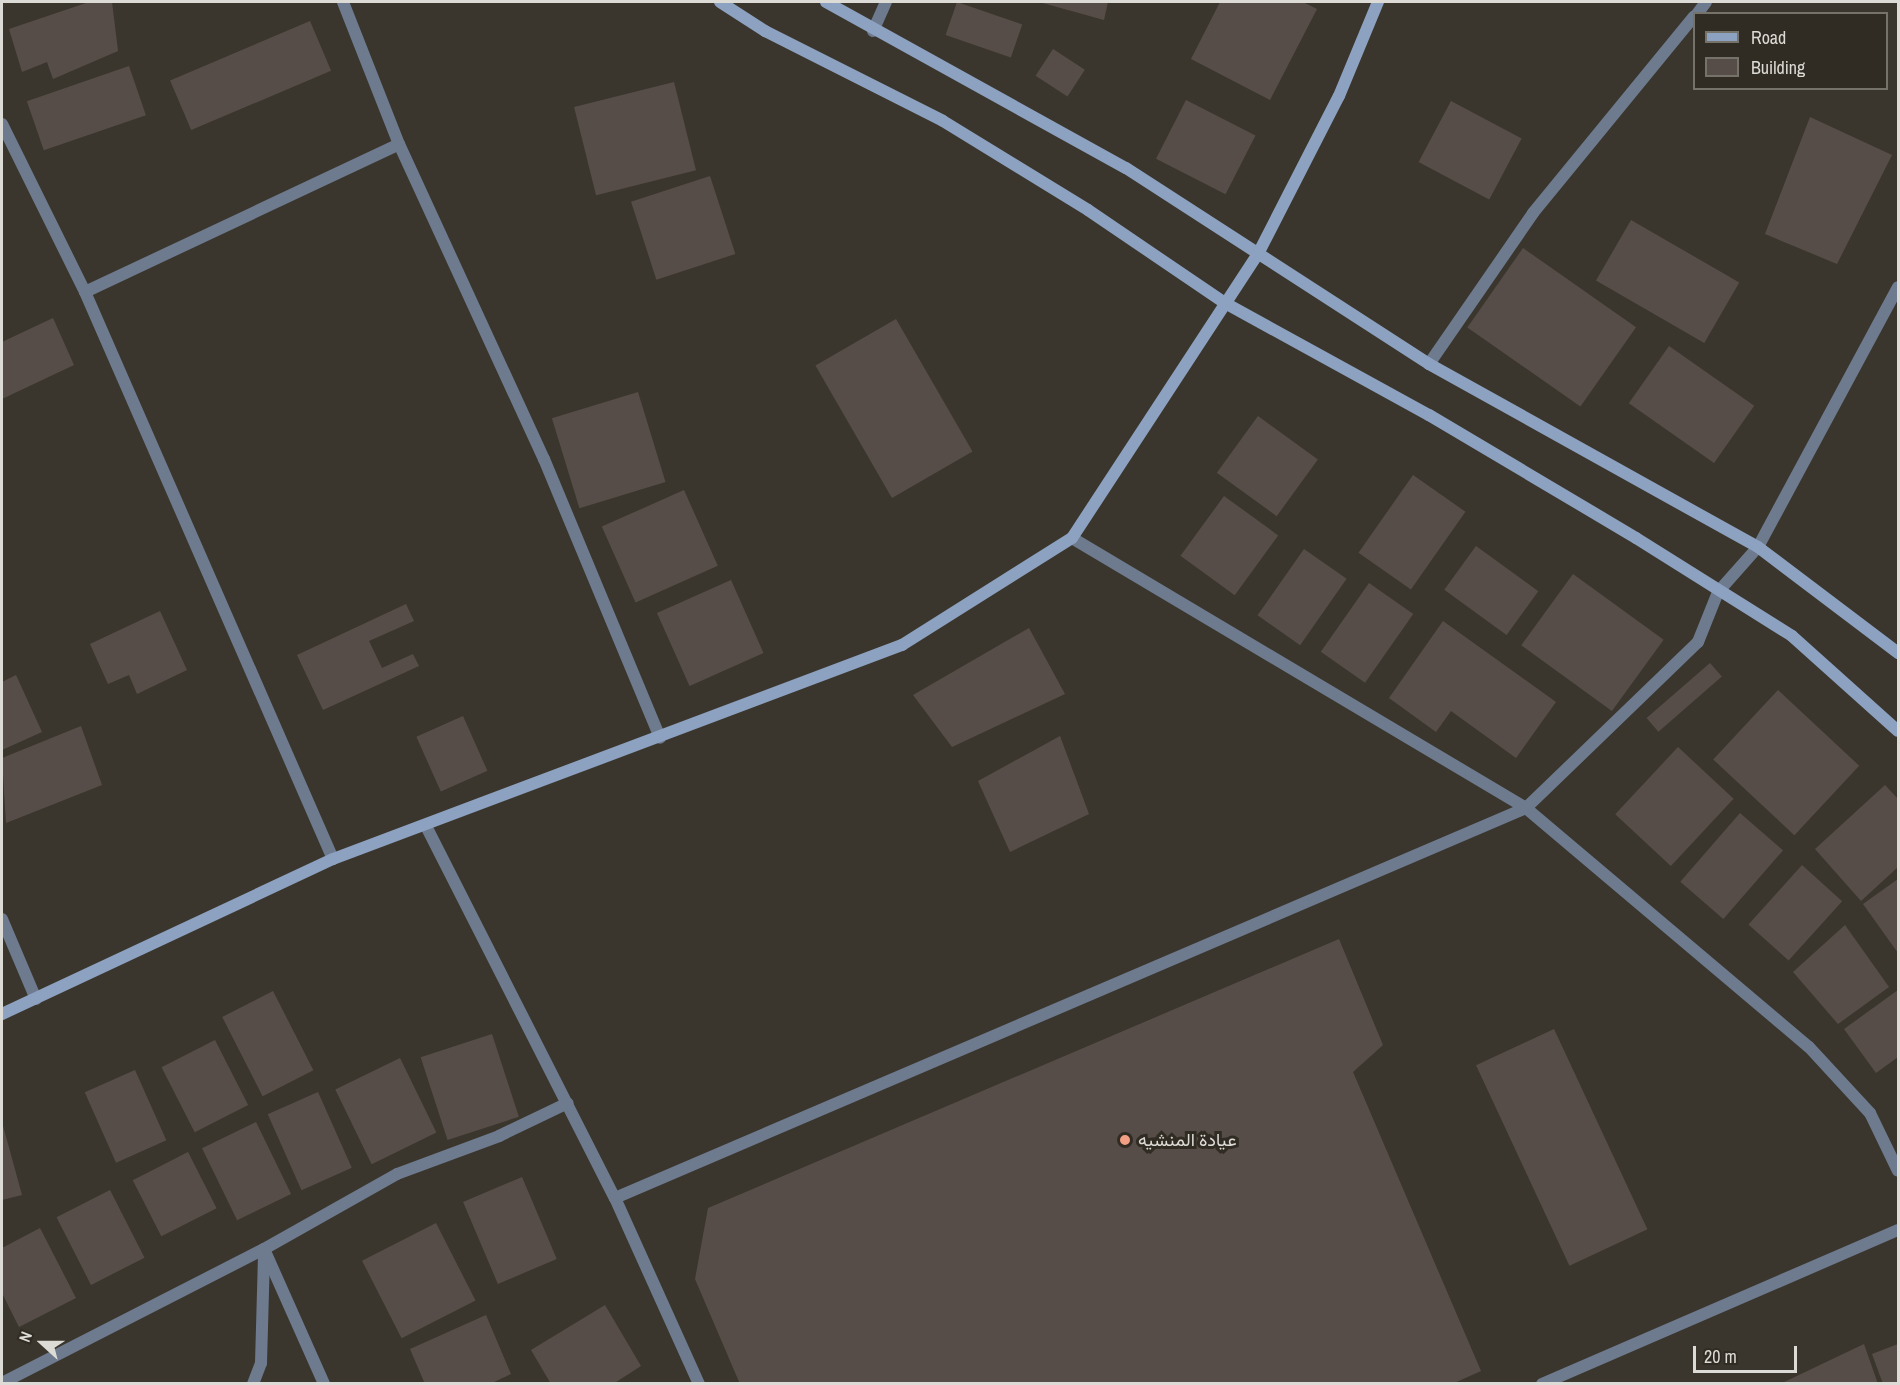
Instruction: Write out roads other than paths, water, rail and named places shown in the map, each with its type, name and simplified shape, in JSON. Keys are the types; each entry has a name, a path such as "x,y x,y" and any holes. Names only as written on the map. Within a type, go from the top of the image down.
{"main road":[{"path":"720,2 765,32 943,121 1088,210 1225,303 1430,415 1792,636 1899,731"},
{"path":"826,2 873,31 1126,168 1429,364 1758,547 1899,652"},
{"path":"2,1014 333,860 427,828 902,645 1072,538 1259,252 1339,96 1378,2"}],"street":[{"path":"343,2 399,144 544,459 660,738"},
{"path":"873,31 886,2"},
{"path":"1429,364 1533,213 1693,19"},
{"path":"2,124 85,292 333,860"},
{"path":"85,292 399,144"},
{"path":"615,1198 1526,808 1685,658 1698,642 1718,592 1758,547 1899,287"},
{"path":"1072,538 1526,808 1809,1047 1870,1113 1899,1171"},
{"path":"427,828 615,1198 699,1383"},
{"path":"2,919 36,999"},
{"path":"2,1383 264,1249 397,1174 499,1136 568,1103"},
{"path":"1542,1383 1899,1230"},
{"path":"253,1383 261,1363 264,1249"},
{"path":"264,1249 324,1383"}],"place":[{"name":"عيادة المنشيه","path":"1125,1140"}]}
